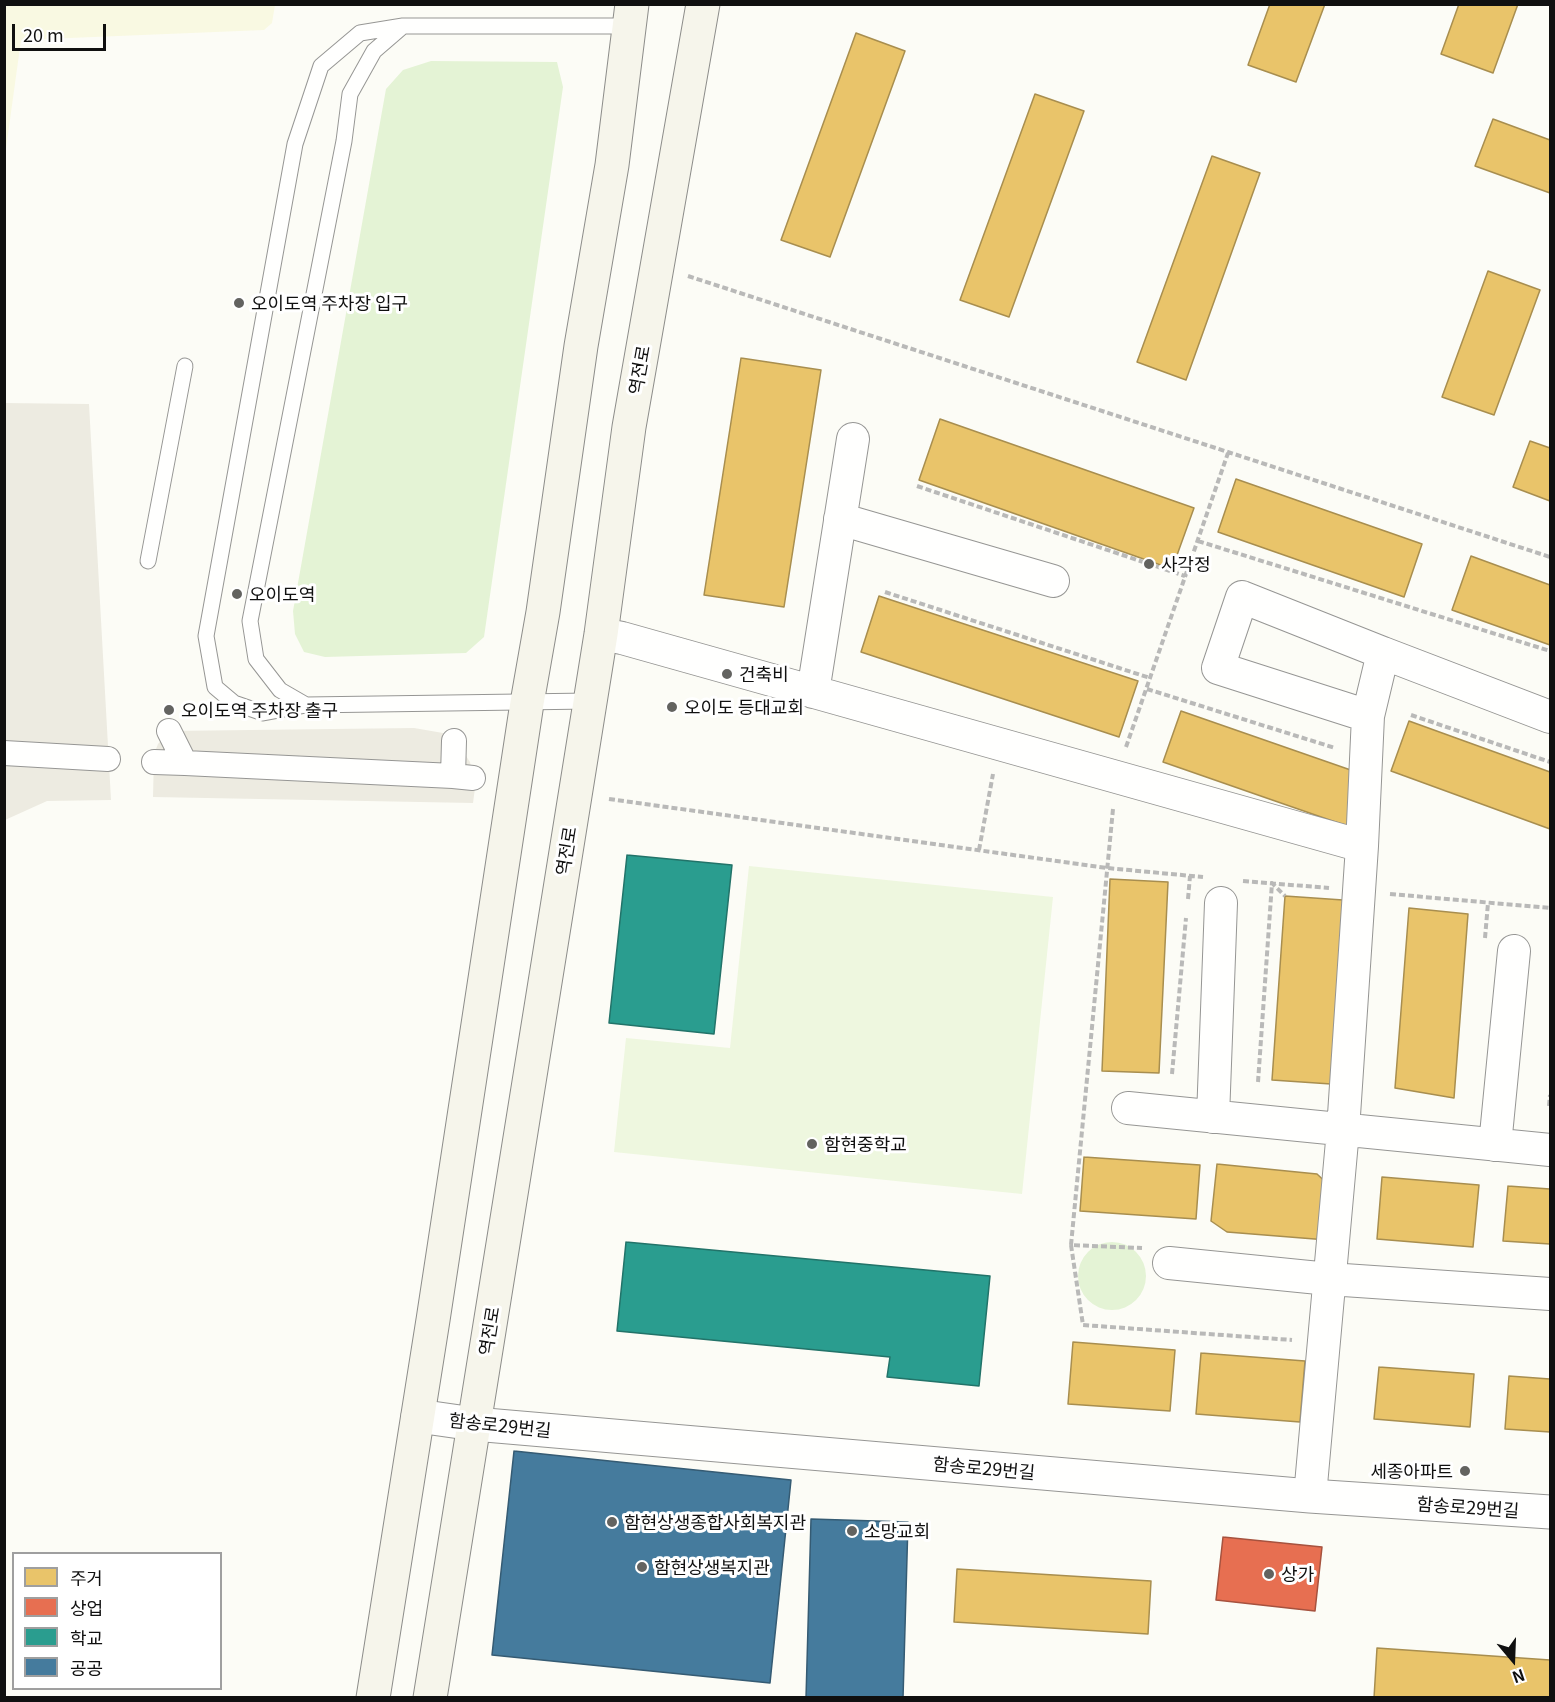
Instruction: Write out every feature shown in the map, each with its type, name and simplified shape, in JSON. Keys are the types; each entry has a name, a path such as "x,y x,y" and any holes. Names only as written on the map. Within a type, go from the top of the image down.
{"main road":[{"name":"역전로","path":"430,1698 601,634 629,427 703,4"},
{"path":"373,1698 543,612 581,346 612,165 630,15"}],"street":[{"path":"813,692 853,439"},
{"path":"840,519 1053,581"},
{"path":"1368,716 1218,668 1242,597 1551,717"},
{"path":"601,634 1362,846"},
{"path":"1310,1496 1342,1130 1362,846 1368,716 1383,653"},
{"path":"169,731 185,763"},
{"path":"154,762 463,777 454,741"},
{"path":"4,753 108,759"},
{"path":"1213,1116 1224,887"},
{"path":"1496,1145 1514,951"},
{"path":"1128,1108 1551,1150"},
{"path":"1168,1263 1329,1280 1551,1294"},
{"name":"함송로29번길","path":"418,1416 474,1424 1310,1496 1551,1512"}],"lane":[{"path":"590,701 306,705 263,713 234,703 215,687 206,636 295,144 321,66 360,33 403,26 630,15"},
{"path":"306,705 280,690 256,659 250,621 344,141 350,94 374,51 403,26"},
{"path":"148,561 185,366"}],"path":[{"path":"687,276 1551,557"},
{"path":"1116,777 1228,453"},
{"path":"917,486 1185,576"},
{"path":"1198,541 1551,651"},
{"path":"885,592 1150,678"},
{"path":"1147,689 1366,757"},
{"path":"1411,715 1551,762"},
{"path":"979,850 999,744"},
{"path":"609,799 1107,868 1190,876 1224,887 1272,883 1551,908"},
{"path":"1188,899 1190,876"},
{"path":"1272,883 1285,896"},
{"path":"1258,1082 1272,883"},
{"path":"1172,1074 1187,911"},
{"path":"1549,1106 1551,1095"},
{"path":"1071,1245 1083,1325 1304,1341"}],"green space":[{"path":"5,4 275,5 272,23 264,30 21,40 5,156"},
{"path":"431,61 557,62 563,87 484,637 466,653 325,657 304,652 295,634 293,611 386,89 403,70"},
{"path":"749,866 1053,897 1022,1194 614,1152 626,1038 730,1048"},
{"path":"1112,1242 1125,1245 1136,1252 1143,1263 1146,1276 1143,1289 1136,1300 1125,1307 1112,1310 1099,1307 1088,1300 1081,1289 1078,1276 1081,1263 1088,1252 1099,1245"}],"shaded area":[{"path":"4,403 89,404 111,800 47,801 5,820"},
{"path":"414,728 443,733 458,744 470,762 475,788 473,803 153,797 154,754 158,744 169,731"}],"building: 주거":[{"path":"1270,4 1325,4 1296,82 1248,65"},
{"path":"1459,4 1518,4 1493,73 1441,54"},
{"path":"856,33 905,51 830,257 781,240"},
{"path":"1035,94 1084,111 1009,317 960,300"},
{"path":"1493,119 1550,140 1550,193 1475,166"},
{"path":"1212,156 1260,173 1186,380 1137,362"},
{"path":"1488,271 1540,290 1494,415 1442,397"},
{"path":"741,358 821,370 784,607 704,595"},
{"path":"940,419 1194,508 1172,569 919,480"},
{"path":"1530,441 1550,448 1550,501 1513,487"},
{"path":"1236,479 1422,544 1404,597 1218,532"},
{"path":"1471,556 1550,585 1550,645 1452,610"},
{"path":"879,596 1138,681 1119,737 861,652"},
{"path":"1181,711 1365,775 1347,826 1163,762"},
{"path":"1409,721 1550,772 1550,829 1391,771"},
{"path":"1110,879 1168,882 1159,1073 1102,1071"},
{"path":"1285,896 1343,900 1331,1084 1272,1080"},
{"path":"1409,908 1468,914 1454,1098 1395,1088"},
{"path":"1084,1157 1200,1165 1196,1219 1080,1211"},
{"path":"1217,1164 1317,1174 1332,1188 1327,1240 1227,1232 1211,1221"},
{"path":"1382,1177 1479,1185 1473,1247 1377,1239"},
{"path":"1508,1186 1550,1189 1550,1244 1503,1241"},
{"path":"1073,1342 1175,1350 1170,1411 1068,1404"},
{"path":"1201,1353 1305,1361 1300,1422 1196,1414"},
{"path":"1379,1367 1474,1374 1470,1427 1374,1419"},
{"path":"1509,1376 1550,1379 1550,1432 1505,1429"},
{"path":"957,1569 1151,1581 1148,1634 954,1622"},
{"path":"1377,1648 1550,1660 1550,1698 1374,1698"}],"building: 상업":[{"name":"상가","path":"1223,1537 1322,1547 1315,1611 1216,1600"}],"building: 학교":[{"path":"627,855 732,865 714,1034 609,1023"},
{"path":"626,1242 990,1276 979,1386 887,1377 890,1357 617,1331"}],"building: 공공":[{"name":"함현상생복지관","path":"514,1451 791,1480 770,1683 492,1655"},
{"path":"811,1519 908,1522 903,1698 806,1698"}],"place":[{"name":"오이도역 주차장 입구","path":"239,303"},
{"name":"사각정","path":"1149,564"},
{"name":"오이도역","path":"237,594"},
{"name":"건축비","path":"727,674"},
{"name":"오이도 등대교회","path":"672,707"},
{"name":"오이도역 주차장 출구","path":"169,710"},
{"name":"함현중학교","path":"812,1144"},
{"name":"세종아파트","path":"1465,1471"},
{"name":"함현상생종합사회복지관","path":"612,1522"},
{"name":"소망교회","path":"852,1531"},
{"name":"함현상생복지관","path":"642,1567"},
{"name":"상가","path":"1269,1574"}]}
